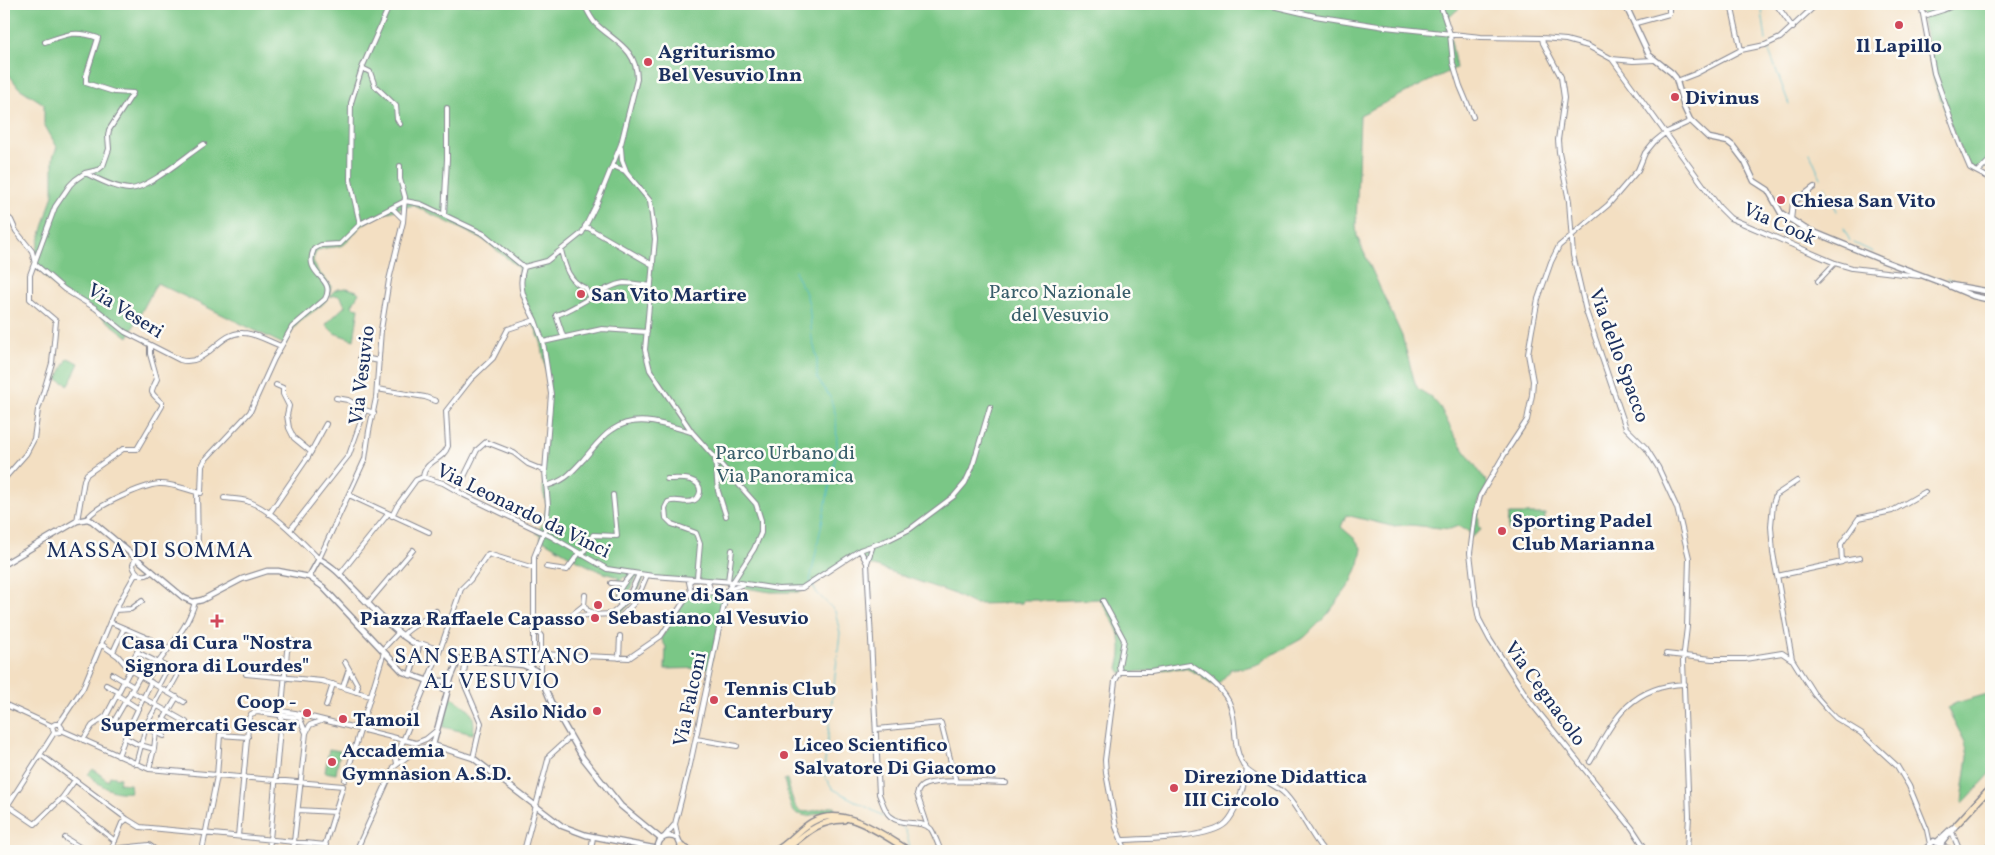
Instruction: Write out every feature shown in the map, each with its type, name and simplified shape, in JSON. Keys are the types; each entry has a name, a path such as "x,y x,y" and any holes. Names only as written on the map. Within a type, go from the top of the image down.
{"main road":[{"path":"1957,824 1991,787"},
{"path":"775,851 791,840 805,826 831,816 862,824 910,850"},
{"path":"784,851 816,826 834,820 852,820"},
{"path":"681,849 691,851"}],"street":[{"path":"360,224 350,180 351,103 362,68 390,4"},
{"path":"524,267 547,261 582,233 598,201 621,144 637,79 637,68 632,56 595,23 584,4"},
{"path":"1263,4 1315,16 1385,27 1481,37 1542,38 1582,44 1612,59 1654,60"},
{"path":"1440,4 1450,34 1456,74 1474,117"},
{"path":"1626,4 1649,54 1672,73 1677,81 1684,108 1691,121 1709,138 1728,142 1733,146 1745,162 1754,181 1768,190 1777,209 1804,228 1973,296 1991,300"},
{"path":"1636,23 1669,14 1669,4"},
{"path":"1731,4 1741,50"},
{"path":"1776,4 1793,28"},
{"path":"1677,81 1695,74 1741,50 1765,46 1793,28 1818,4"},
{"path":"1921,4 1934,73 1968,164 1970,168 1991,179"},
{"path":"1924,16 1957,4"},
{"path":"4,479 26,454 32,444 40,402 52,363 56,321 30,299 30,275 55,207 70,185 85,173 98,170 103,166 109,149 109,130 133,93 114,92 86,83 86,76 98,38 88,34 69,33 45,42"},
{"name":"Via dello Spacco","path":"1542,38 1561,77 1564,98 1558,140 1568,200 1573,255 1586,311 1626,428 1646,448 1658,467 1677,508 1689,558 1684,655"},
{"name":"Via Cook","path":"1612,59 1726,214 1734,220 1834,263 1852,268 1924,276"},
{"path":"362,68 370,72 377,88 396,106 397,119 400,124"},
{"path":"444,215 447,159 446,108"},
{"name":"Via Cegnacolo","path":"1647,851 1632,828 1531,703 1490,640 1479,618 1470,565 1470,553 1479,502 1488,481 1527,420 1533,381 1528,354 1538,299 1551,262 1559,246 1608,205 1638,170 1649,147 1665,133 1691,121"},
{"path":"85,173 126,189 134,189 151,182 204,144"},
{"path":"621,144 622,160 627,173"},
{"path":"1978,172 1991,159"},
{"name":"Via Vesuvio","path":"310,577 365,459 377,389 381,330 389,280 403,219 405,201 400,180 400,166"},
{"path":"612,166 627,173"},
{"name":"Via Falconi","path":"627,173 650,201 656,239 645,350 650,370 692,432 756,504 762,520 762,530 758,543 727,591 696,738 675,824 678,839"},
{"path":"1791,220 1793,203 1814,187"},
{"path":"198,552 199,492 202,466 205,460 250,412 292,327 325,299 328,294 326,284 311,263 314,249 321,245 340,244 360,224 405,201 421,204 484,234 524,267"},
{"path":"392,208 403,219"},
{"path":"4,214 11,220 16,232 32,251 35,264"},
{"path":"585,226 653,265"},
{"path":"561,250 571,279 577,285 585,288 590,298"},
{"path":"1818,281 1834,263"},
{"name":"Via Veseri","path":"35,264 64,289 94,308 125,332 180,360 189,362 198,359 226,339 238,333 249,334 281,346"},
{"path":"524,267 521,278 522,294 543,342 551,394 545,471 548,505 544,533 534,556 534,660"},
{"path":"563,336 556,315 576,308 590,298 623,283 651,286"},
{"path":"1945,284 1991,292"},
{"path":"423,477 424,469 428,464 441,455 448,446 446,411 448,407 470,379 493,358 508,329 534,320"},
{"path":"543,342 563,336 602,329 647,332"},
{"path":"77,521 80,495 87,474 123,449 137,449 162,406 162,402 151,393 151,389 157,379 150,354 150,345"},
{"path":"360,357 379,361"},
{"path":"276,385 284,389 283,394 289,406 287,420 291,433 311,452"},
{"path":"377,389 425,397 436,402"},
{"path":"336,398 348,400 374,413"},
{"name":"Via Leonardo da Vinci","path":"340,574 390,515 416,480 423,477 443,483 544,533 607,569 647,575 727,581 795,590 860,550 910,529 943,506 965,483 972,468 990,407"},
{"path":"290,530 349,455 365,410"},
{"path":"546,486 568,477 597,444 612,430 624,423 657,422 692,432"},
{"path":"268,514 311,452 326,424"},
{"path":"457,490 477,450 486,442 514,453 528,464 545,471"},
{"path":"715,458 718,491 726,516"},
{"path":"530,667 540,654 629,658 661,636 691,591 689,582 695,579 700,544 696,533 672,524 666,518 668,502 673,499 688,502 695,501 699,497 699,485 694,481 667,479"},
{"path":"1797,481 1776,495 1772,504 1771,536 1792,659 1814,694 1836,718 1861,733 1897,766 1909,786 1927,830 1938,847"},
{"path":"87,519 91,514 115,499 142,488 160,484 199,492"},
{"path":"1842,562 1841,544 1859,518 1892,511 1925,492"},
{"path":"349,495 429,532"},
{"path":"546,567 567,570 594,535 616,536 613,495"},
{"path":"224,498 247,502 268,514 290,530 319,559 340,574 400,634 417,645 422,644 440,650"},
{"path":"4,564 77,521 87,519 92,521 184,598 195,602 249,576 267,571 278,570 310,577 323,587 403,672 428,680 448,691"},
{"path":"873,546 868,563 880,794 888,815 902,823 921,824 928,827 932,831 941,851"},
{"path":"368,603 413,550"},
{"path":"727,591 732,550"},
{"path":"860,550 868,563"},
{"path":"397,764 396,758 440,650 461,589 470,580 488,554 534,568"},
{"path":"136,558 133,565 136,573"},
{"path":"1777,576 1860,558"},
{"path":"136,573 146,576 152,571"},
{"path":"4,704 52,726 59,724 83,688 115,610 136,573"},
{"path":"621,606 618,597 623,584 632,573"},
{"path":"585,595 584,606 577,612 570,614 570,616 612,614 628,597 639,574"},
{"path":"615,623 636,602 647,575"},
{"path":"705,592 710,588 708,580"},
{"path":"715,581 712,586 715,592"},
{"path":"611,583 623,584"},
{"path":"691,591 727,591 745,584"},
{"path":"1103,601 1124,640 1119,666 1120,672 1115,681 1105,760 1112,812 1126,851"},
{"path":"115,610 131,609 142,602"},
{"path":"118,756 144,698 157,662 180,634 192,612 195,602"},
{"path":"584,606 587,610 597,615"},
{"path":"345,780 383,651 400,634 409,628 417,626 436,611"},
{"path":"110,622 152,640"},
{"path":"113,652 124,628"},
{"path":"534,633 538,633 541,636 541,678 546,693 583,758 621,806 663,837 672,836 678,839 681,849"},
{"path":"84,740 92,726 106,716 113,708 144,636"},
{"path":"619,658 620,636"},
{"path":"269,851 277,781 287,651 292,641"},
{"path":"101,644 113,652 129,669 184,702"},
{"path":"410,675 418,649 417,645"},
{"path":"137,652 178,674 168,692"},
{"path":"1666,654 1745,659 1782,653 1792,659"},
{"path":"1684,655 1689,816 1687,851"},
{"path":"433,744 458,659 466,658 530,667 541,678"},
{"path":"466,658 463,681 481,724 473,758"},
{"path":"345,662 358,686 356,692"},
{"path":"1120,672 1150,672 1190,665 1213,681 1230,703 1239,756 1247,769 1283,792 1293,803 1324,851"},
{"path":"136,764 140,745 156,705 168,667"},
{"path":"343,688 349,669"},
{"path":"112,674 134,687"},
{"path":"246,674 322,681 370,696"},
{"path":"102,719 108,724 114,723 140,676"},
{"path":"428,680 450,681"},
{"path":"326,706 333,684"},
{"path":"1590,762 1620,713 1640,695 1670,685 1685,684"},
{"path":"106,685 139,709"},
{"path":"132,691 186,722"},
{"path":"150,770 156,732 177,697"},
{"path":"106,703 120,712"},
{"path":"238,836 249,718 251,714 257,712 296,713 416,743 426,739 437,730"},
{"path":"283,713 300,718"},
{"path":"296,713 306,733"},
{"path":"163,719 176,728"},
{"path":"293,851 306,733 310,725 323,720"},
{"path":"132,722 164,736"},
{"path":"877,729 941,723 956,782"},
{"path":"59,724 61,730 150,770 343,786 324,851"},
{"path":"4,811 54,733 52,726"},
{"path":"54,733 59,733 61,730"},
{"path":"202,851 217,776 220,735 248,737"},
{"path":"524,851 550,756 570,737"},
{"path":"126,738 154,749"},
{"path":"696,738 736,746"},
{"path":"416,743 416,750"},
{"path":"356,851 392,771 397,764 416,750 433,744 473,758 562,826 593,837 658,850 663,837"},
{"path":"41,755 140,827 326,845"},
{"path":"1121,840 1171,838 1220,827 1228,822 1236,805 1247,769"},
{"path":"8,806 35,824 62,798 75,780"},
{"path":"928,827 917,794 924,785 956,782 1006,783"},
{"path":"62,798 115,841"},
{"path":"298,810 335,812"},
{"path":"111,850 122,823 127,819"},
{"name":"Via Falconi","path":"663,837 675,824"},
{"path":"1938,847 1957,824"},
{"path":"1938,847 1957,824"},
{"path":"1927,830 1932,851"},
{"path":"1952,832 1959,849"},
{"path":"591,851 593,837"},
{"path":"65,838 86,851"},
{"path":"1923,851 1932,842 1938,847 1953,850 1991,847"},
{"path":"111,850 149,845 158,851"}],"green space":[{"name":"Parco Nazionale del Vesuvio","path":"4,4 1464,4 1447,19 1456,68 1360,115 1356,225 1357,236 1361,246 1402,336 1418,389 1431,397 1440,407 1454,435 1488,484 1478,503 1479,527 1481,530 1472,537 1468,531 1458,526 1450,529 1411,525 1391,526 1346,515 1341,527 1355,539 1362,549 1359,564 1351,583 1327,615 1305,637 1263,660 1261,663 1244,668 1230,669 1219,683 1211,684 1203,679 1203,676 1185,668 1121,673 1118,668 1121,648 1118,632 1100,599 1023,600 1022,603 974,604 952,593 871,565 858,555 851,557 799,592 771,592 726,585 644,578 633,601 618,616 619,618 612,620 612,616 628,603 642,578 635,578 630,591 628,590 624,595 627,596 621,602 623,597 619,596 622,587 624,589 632,580 631,577 624,577 618,581 618,577 579,561 541,539 541,535 536,533 543,524 547,505 543,492 543,473 549,384 541,342 522,297 518,267 484,240 413,205 373,218 362,225 341,246 317,251 313,262 331,286 329,294 322,305 300,321 285,345 157,283 128,337 90,308 61,293 42,273 34,258 53,194 53,157 57,147 44,124 44,104 19,88 4,68"},
{"path":"1920,4 1991,4 1991,162 1979,173 1966,164 1935,84"},
{"path":"347,288 359,293 352,305 359,308 354,340 334,333 326,325 345,306 341,297 336,295 330,297 333,292"},
{"path":"68,358 79,363 69,385 57,379"},
{"path":"1510,514 1545,514 1544,530 1509,530"},
{"path":"691,592 724,594 710,668 665,669 666,647 661,638"},
{"path":"1991,693 1991,773 1963,803 1968,756 1965,742 1947,708 1956,703"},
{"path":"450,696 466,707 472,715 473,734 443,727"},
{"name":"Accademia Gymnàsion A.S.D.","path":"329,749 340,751 336,774 325,772"},
{"path":"93,769 108,781 110,776 120,778 119,783 130,784 131,792 113,791 98,783 88,774"},
{"path":"787,779 793,801 800,810 805,812 834,806 835,810 807,816 795,813 791,807 784,780"}],"waterway":[{"path":"1761,4 1766,40"},
{"path":"1768,48 1789,104"},
{"path":"1810,153 1821,178"},
{"path":"1825,186 1837,211"},
{"path":"1844,228 1850,241"},
{"path":"1854,243 1873,252"},
{"path":"795,270 809,304 812,339 817,358 817,378 830,397 836,416 837,449 810,581 817,593 835,611 840,633 824,770 825,777 833,789 900,825 906,831 911,851"},
{"path":"1947,279 1978,288"},
{"path":"1984,289 1991,289"}],"place":[{"name":"Il Lapillo","path":"1899,25"},
{"name":"Agriturismo Bel Vesuvio Inn","path":"648,62"},
{"name":"Divinus","path":"1675,97"},
{"name":"Chiesa San Vito","path":"1781,200"},
{"name":"San Vito Martire","path":"581,294"},
{"name":"Sporting Padel Club Marianna","path":"1502,531"},
{"name":"Comune di San Sebastiano al Vesuvio","path":"598,605"},
{"name":"Piazza Raffaele Capasso","path":"595,618"},
{"name":"Casa di Cura \"Nostra Signora di Lourdes\"","path":"217,621"},
{"name":"Tennis Club Canterbury","path":"714,700"},
{"name":"Asilo Nido","path":"597,711"},
{"name":"Coop - Supermercati Gescar","path":"307,713"},
{"name":"Tamoil","path":"343,719"},
{"name":"Liceo Scientifico Salvatore Di Giacomo","path":"784,755"},
{"name":"Accademia Gymnàsion A.S.D.","path":"332,762"},
{"name":"Direzione Didattica III Circolo","path":"1174,788"}],"district":[{"name":"MASSA DI SOMMA","path":"150,549"},
{"name":"SAN SEBASTIANO AL VESUVIO","path":"492,668"}],"park label":[{"name":"Parco Urbano di Via Panoramica","path":"785,464"}]}
